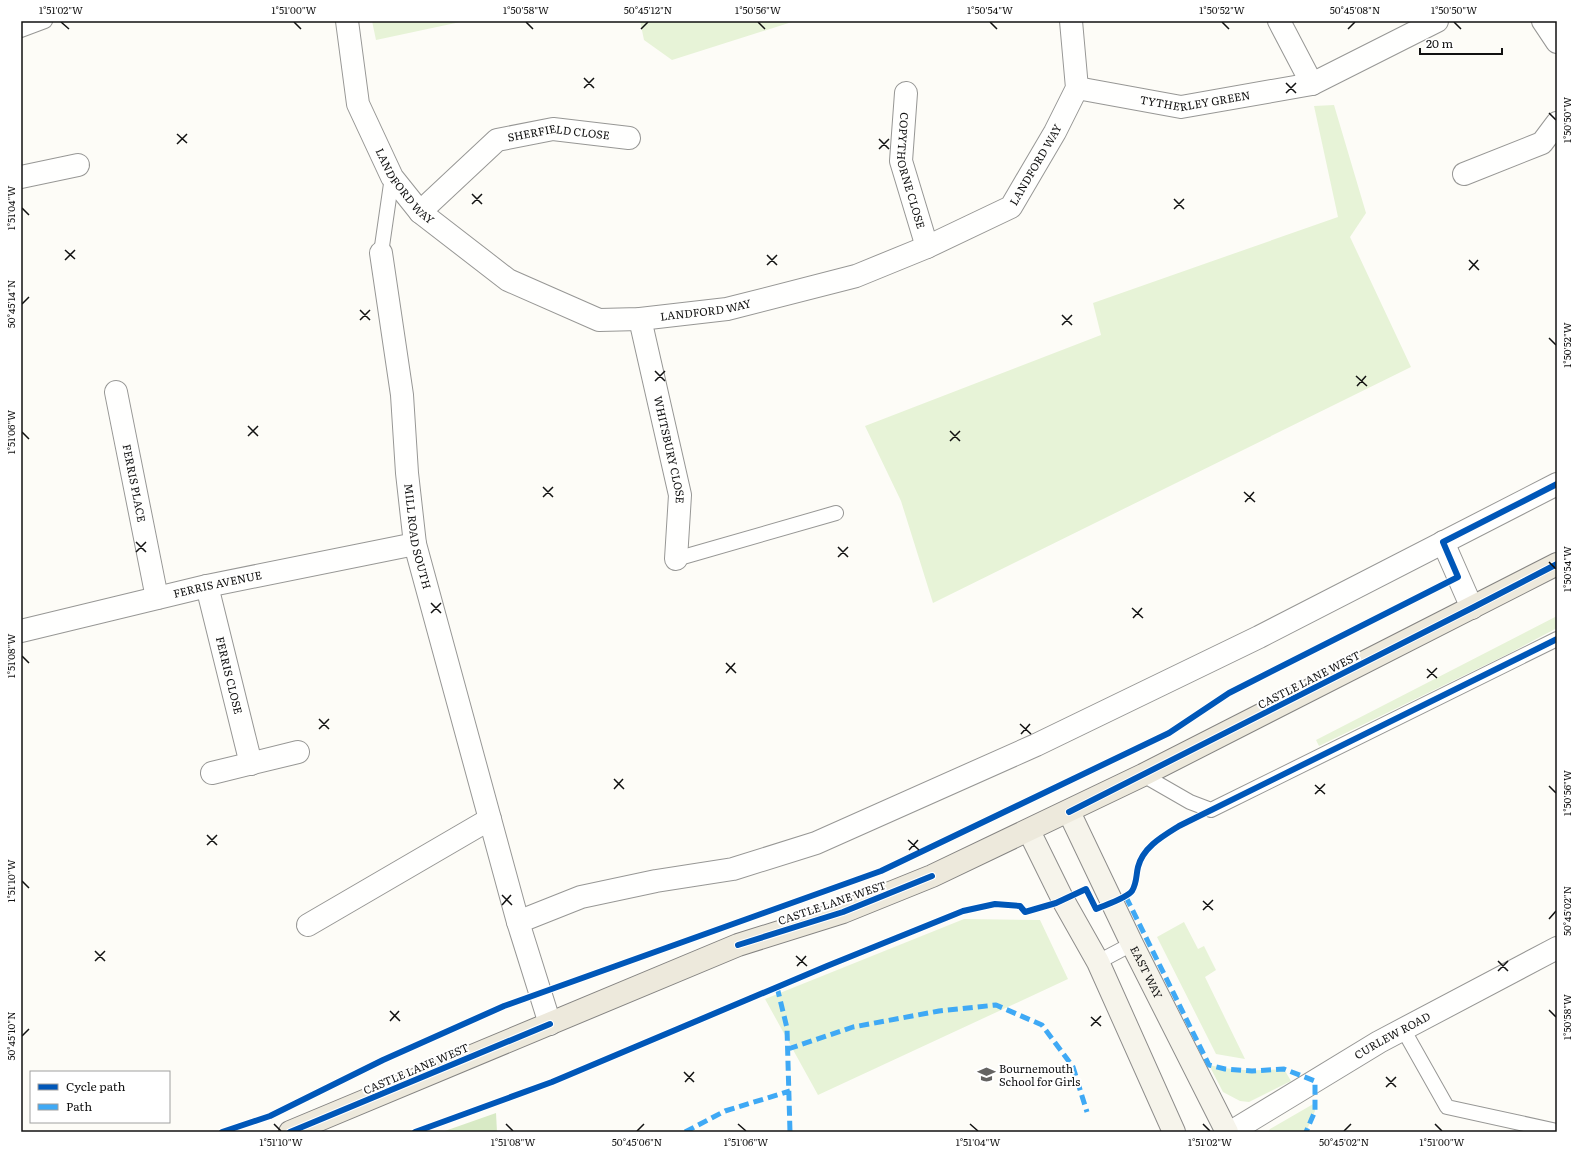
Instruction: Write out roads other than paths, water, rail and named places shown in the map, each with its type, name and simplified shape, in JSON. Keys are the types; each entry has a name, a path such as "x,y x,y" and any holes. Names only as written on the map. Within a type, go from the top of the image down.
{"main road":[{"name":"CASTLE LANE WEST","path":"290,1132 738,945 843,912 932,876 1069,812 1557,564"}],"street":[{"name":"LANDFORD WAY","path":"347,21 358,104 392,177 420,212 508,280 599,320 640,319 727,309 856,276 927,248 1011,207 1055,132 1077,88"},
{"path":"1071,21 1077,88"},
{"path":"1279,21 1312,84"},
{"name":"TYTHERLEY GREEN","path":"1077,88 1181,107 1312,84 1437,21"},
{"path":"1543,21 1557,42"},
{"name":"COPYTHORNE CLOSE","path":"906,93 901,161 927,248"},
{"path":"1464,174 1542,143 1557,123"},
{"name":"SHERFIELD CLOSE","path":"420,212 497,140 553,129 629,138"},
{"path":"21,177 78,165"},
{"name":"MILL ROAD SOUTH","path":"381,253 402,395 407,473 415,544 518,922 550,1024"},
{"name":"WHITSBURY CLOSE","path":"640,319 680,495 676,559"},
{"name":"FERRIS PLACE","path":"116,392 157,598"},
{"path":"518,922 581,897 656,881 733,869 816,843 1036,745 1259,637 1557,484"},
{"path":"1443,542 1472,608"},
{"name":"FERRIS AVENUE","path":"21,631 208,586 415,544"},
{"name":"FERRIS CLOSE","path":"208,586 251,764"},
{"path":"212,773 298,752"},
{"name":"EAST WAY","path":"1069,812 1132,944 1227,1132"},
{"path":"308,925 490,819"},
{"path":"1029,831 1063,900 1098,962 1174,1132"},
{"name":"CURLEW ROAD","path":"1232,1132 1403,1030 1557,948"}],"lane":[{"path":"21,30 45,21"},
{"name":"MILL ROAD SOUTH","path":"381,253 392,177"},
{"path":"676,559 836,513"},
{"path":"1143,775 1190,802 1211,810 1557,639"},
{"path":"1098,962 1132,944"},
{"path":"1403,1030 1447,1107 1557,1131"}],"place":[{"name":"Bournemouth School for Girls","path":"986,1075"}]}
